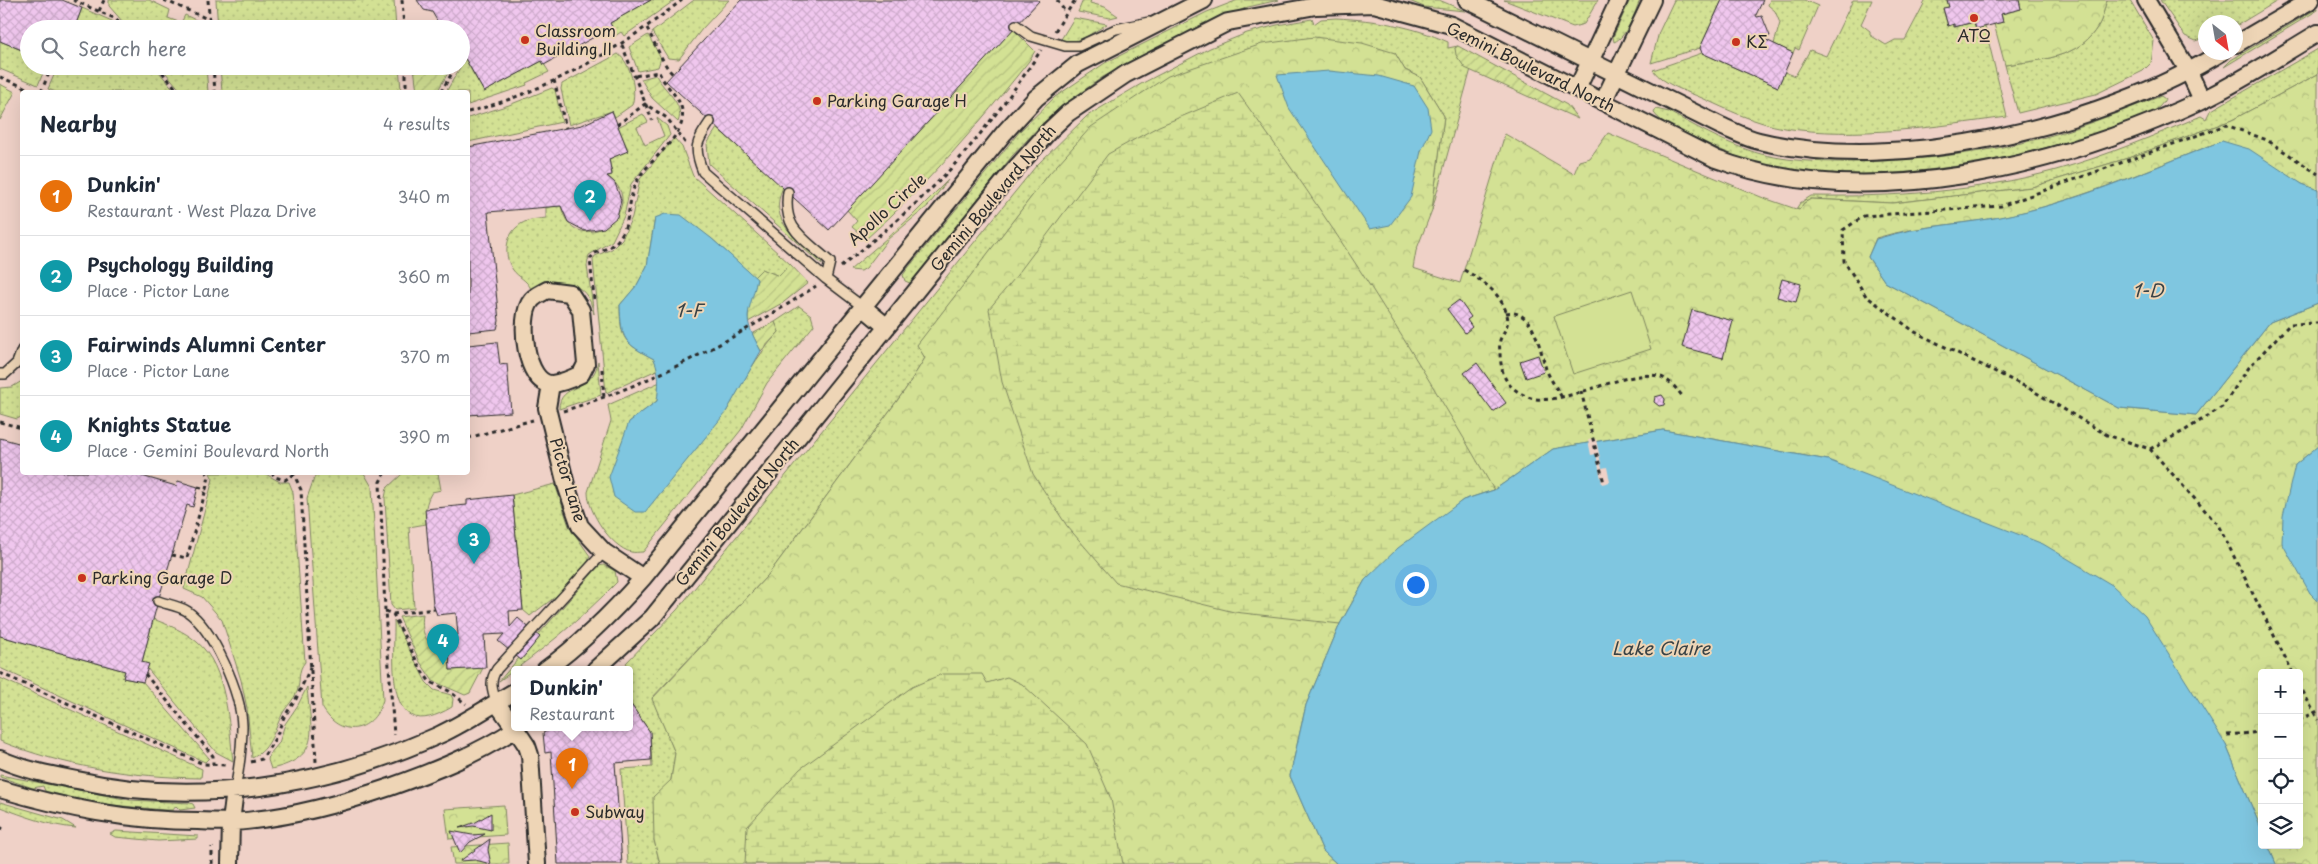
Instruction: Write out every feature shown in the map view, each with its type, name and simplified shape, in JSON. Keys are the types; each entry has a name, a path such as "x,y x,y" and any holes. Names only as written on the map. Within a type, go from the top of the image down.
{"street":[{"name":"Gemini Boulevard North","path":"550,666 567,654 613,611 643,578 1004,133 1036,98 1078,64 1204,0"},
{"name":"Gemini Boulevard North","path":"1467,0 1721,126 1757,141 1791,148 1835,151 1938,148 2017,132 2066,120 2148,91 2189,72 2209,60"},
{"path":"1577,89 1619,0"},
{"path":"1603,102 1652,0"},
{"path":"2146,0 2189,72 2202,100"},
{"path":"2243,40 2311,0"},
{"name":"Gemini Boulevard North","path":"599,666 652,618 1007,178 1058,120 1126,74 1228,22 1316,6 1374,4 1451,25 1716,160 1744,170 1799,181 1834,184 1913,180 1973,174 2028,163 2076,150 2202,100 2318,33"},
{"path":"547,290 570,294 581,310 586,364 581,374 551,384 541,381 531,366 524,331 525,313 531,300 547,290"},
{"path":"863,307 888,327"},
{"name":"Pictor Lane","path":"551,384 547,408 566,485 580,526 604,552 643,578"},
{"path":"0,759 51,775 135,790 212,792 234,790 316,778 366,763 440,734 511,694"},
{"path":"496,702 511,723"},
{"path":"0,789 92,813 157,821 231,822 291,814 354,799 454,763 489,746 511,731"},
{"path":"517,731 527,746 530,755 537,864"},
{"path":"230,864 234,790"}],"lane":[{"path":"1016,25 1032,36 1065,46 1079,46 1116,29 1169,17"},
{"path":"710,122 697,143 698,160 703,172 715,185 826,279 863,307"},
{"path":"788,192 786,208 788,219 796,231 830,262 826,279"},
{"path":"0,374 5,374 17,363 20,355"},
{"path":"496,702 491,687 491,678 497,669 604,552"},
{"path":"158,601 186,611 208,634 228,670 242,724 240,766 234,790"}],"path":[{"path":"73,0 116,20"},
{"path":"99,11 104,0"},
{"path":"164,0 210,20 208,0"},
{"path":"402,0 403,20"},
{"path":"470,111 554,80 622,45 682,0"},
{"path":"1057,0 1066,13"},
{"name":"Apollo Circle","path":"660,374 753,326 826,279 900,218 961,157 1019,84 1075,0"},
{"path":"647,28 664,58 665,67 673,74"},
{"path":"622,45 652,120"},
{"path":"634,76 659,72 665,67"},
{"path":"595,304 590,259 595,253 606,250 618,240 626,223 637,180 677,132 682,121 680,99 664,84 659,72"},
{"path":"41,90 48,75"},
{"path":"165,75 177,90"},
{"path":"214,75 215,90"},
{"path":"406,75 406,90"},
{"path":"442,90 451,75"},
{"path":"0,78 31,90"},
{"path":"554,80 566,128"},
{"path":"645,104 667,118 698,160"},
{"path":"618,125 645,104"},
{"path":"2291,669 2218,526 2150,449 2111,436 2030,389 1915,332 1866,296 1844,261 1843,230 1864,216 2001,206 2226,125 2267,140 2318,174"},
{"path":"1464,270 1484,282 1497,294 1508,321 1499,347 1500,368 1504,378 1529,397 1538,399 1561,397 1613,380 1644,374 1660,376 1683,397"},
{"path":"1506,313 1523,317 1531,326 1537,336 1550,377 1561,397"},
{"path":"2150,449 2184,431 2222,407 2250,366 2290,324 2318,323"},
{"path":"601,361 604,399"},
{"path":"1581,391 1604,483"},
{"path":"0,422 20,427"},
{"path":"172,555 187,558 206,489 208,475"},
{"path":"275,475 280,479 286,480 294,475"},
{"path":"296,475 301,490 312,664 316,765"},
{"path":"384,475 380,482 384,611 394,735"},
{"path":"198,487 206,489"},
{"path":"384,611 394,614 435,609"},
{"path":"394,614 420,668 430,682 449,691 466,704"},
{"path":"262,758 276,737 284,717 296,699 312,664"},
{"path":"0,673 194,760 213,764 213,756 145,674"},
{"path":"2303,691 2316,712 2318,720"},
{"path":"2303,718 2316,712"},
{"path":"2227,735 2258,732"},
{"path":"212,847 212,864"}],"green space":[{"path":"109,0 149,0 170,10 168,18 173,20 121,20 109,6"},
{"path":"216,0 394,0 395,20 217,20"},
{"path":"651,0 675,0 624,36 621,32 615,36 610,23"},
{"path":"694,0 729,0 702,29 679,59 668,58 652,32"},
{"path":"1083,0 1091,0 1090,3 1105,7 1118,16 1110,18 1078,12"},
{"path":"1238,0 1279,0 1248,7 1187,33 1103,77 1063,105 1013,155 914,279 910,283 905,281 903,275 908,268 1020,131 1055,97 1105,63 1207,12"},
{"path":"1407,0 1439,0 1465,11 1424,7"},
{"path":"1504,0 1598,0 1584,24 1573,27"},
{"path":"1630,0 1640,0 1627,30 1614,42 1613,37"},
{"path":"1674,0 1722,0 1700,48 1651,63 1659,32"},
{"path":"1770,0 1804,0 1818,6 1799,50 1795,48 1793,53 1774,44 1780,23 1775,11 1768,5"},
{"path":"1853,0 1872,0 1861,24 1870,31 1870,35 1886,45 1895,40 1905,40 1926,0 1947,0 1949,7 1943,9 1948,26 1954,24 1955,27 1974,22 1985,27 2007,117 1923,128 1868,132 1812,131 1784,128 1752,119 1682,90 1663,80 1653,70 1702,53 1778,87 1784,72 1795,76 1810,50 1826,56"},
{"path":"2019,0 2107,0 2100,23 2090,37 2080,45 2069,52 2057,56 2005,65 1994,24 2003,22 2001,14 2021,9"},
{"path":"2107,0 2130,0 2154,41 2151,63 2143,71 2096,94 2018,113 2005,65 2057,56 2069,52 2080,45 2090,37 2100,23"},
{"path":"2160,0 2279,0 2243,22 2243,15 2198,15 2198,40 2185,36"},
{"path":"82,8 110,20 77,20"},
{"path":"2318,8 2318,10 2243,55 2243,53"},
{"path":"185,15 196,20 182,20"},
{"path":"1074,18 1107,24 1078,40 1060,41"},
{"path":"1312,19 1314,24 1321,19 1365,20 1394,25 1434,36 1448,42 1448,48 1458,46 1455,48 1465,67 1471,69 1432,210 1444,116 1420,77 1405,70 1395,53 1049,174 918,345 925,358 905,390 768,575 652,698 675,753 671,780 654,840 660,864 628,864 621,769 652,767 650,732 633,707 633,666 628,666 626,663 677,610 1036,166 1087,116 1141,84 1210,48 1247,33 1277,25"},
{"path":"1013,29 1035,51 1029,61 991,108 931,176 866,239 852,227 857,221 847,210"},
{"path":"648,35 661,58 658,67 638,71 629,47"},
{"path":"1314,37 1362,43 1395,53 1405,70 1420,77 1444,116 1432,210 1416,251 1413,268 1460,283 1505,134 1574,174 1579,161 1590,158 1608,133 1761,197 1799,210 1804,203 1811,199 1892,203 2032,187 2128,158 2232,120 2318,74 2318,190 2302,184 2222,141 2068,200 1998,218 1911,230 1876,238 1868,257 1885,282 2119,408 2196,415 2270,322 2318,303 2318,446 2295,465 2310,593 2318,601 2318,864 2276,864 2270,849 2303,849 2303,669 2258,669 2258,821 2226,745 1828,460 1663,430 1553,449 1365,580 1340,624 1306,705 1290,776 1323,851 1337,864 660,864 654,840 653,797 671,780 675,753 652,699 768,575 905,390 925,358 917,345 1049,174 1091,127 1168,76 1262,44"},
{"path":"0,41 20,49 20,75 42,75 38,85 0,69"},
{"path":"1458,46 1567,105 1578,119 1465,68 1456,55 1455,48"},
{"path":"2318,49 2318,74 2232,120 2128,158 2032,187 1892,203 1811,199 1804,203 1799,210 1796,209 1800,203 1811,196 1935,192 1996,183 2056,170 2129,145 2201,116 2206,119 2210,111"},
{"path":"618,54 623,58 632,78 634,92 632,105 615,117 612,111 569,125 561,89 562,84"},
{"path":"2231,60 2236,60 2224,67"},
{"path":"542,61 549,72 526,83 527,85 470,104 470,90 447,90 456,75 470,75 470,68 484,92"},
{"path":"54,75 162,75 174,90 51,90 48,89"},
{"path":"168,75 207,75 208,90 180,90"},
{"path":"221,75 400,75 401,90 222,90"},
{"path":"415,75 447,75 438,90 417,90"},
{"path":"656,75 673,97 679,109 678,122 652,98 641,79"},
{"path":"0,84 15,92 0,120"},
{"path":"552,88 555,90 562,122 470,142 470,117 509,105"},
{"path":"1238,93 1339,238 1434,388 1494,490 1463,500 1365,580 1340,624 1234,612 1116,583 1067,526 1033,474 1002,382 989,309 1014,279 1108,154 1159,126"},
{"path":"2161,96 2165,99 2160,106 2145,116 2126,124 2061,144 1977,163 1887,174 1801,172 1762,165 1676,129 1663,122 1654,113 1656,109 1669,112 1718,138 1761,154 1802,160 1856,162 1964,154 2017,144 2081,126"},
{"path":"643,114 648,122 637,127 645,145 664,136 657,118 667,126 670,135 631,184 624,216 612,241 589,255 587,266 594,314 585,294 571,284 552,283 531,289 509,263 507,249 511,235 520,224 534,219 546,218 546,207 561,206 569,223 580,231 594,231 607,225 617,215 622,202 619,189 607,176 612,174 609,159 628,150 618,127"},
{"path":"717,128 783,187 779,199 779,210 782,220 787,229 821,260 822,265 709,164 707,144"},
{"path":"674,138 682,147 693,176 790,264 779,276 762,269 754,277 711,238 655,218 647,266 637,285 620,305 620,317 626,339 636,349 654,359 659,369 606,393 593,260 595,256 612,249 622,239 632,217 640,179"},
{"path":"948,180 928,206 888,239 866,268 861,271 850,270 910,218"},
{"path":"790,264 808,283 784,302 748,322 748,307 757,280 754,277 762,269 779,276"},
{"path":"1632,290 1651,349 1573,374 1554,316"},
{"path":"799,306 811,315 814,325 767,383 741,430 643,552 631,552 623,549 602,528 592,509 588,492 611,421 608,405 660,382 657,401 629,422 726,412 756,360 779,332 775,322"},
{"path":"775,322 779,332 761,351 752,334"},
{"path":"598,361 601,395 559,409 561,400 570,390 590,378 595,371"},
{"path":"20,382 20,418 17,419 0,414 0,388 12,387"},
{"path":"211,475 268,475 280,482 289,482 293,492 305,662 301,669 296,695 284,711 268,744 259,754 252,758 247,708 241,680 222,620 202,597 184,589 213,479"},
{"path":"315,475 365,475 372,487 383,700 378,712 371,720 363,726 355,728 346,728 337,724 322,707 307,498"},
{"path":"401,475 438,475 441,490 432,492 428,500 426,524 409,527 414,608 395,610 391,605 385,498 387,488"},
{"path":"555,484 569,526 590,556 581,573 573,581 530,616 523,610 512,495"},
{"path":"604,565 615,571 617,582 561,634 520,666 512,666 519,658 521,659 540,637 538,635 599,566"},
{"path":"423,614 424,635 431,644 449,652 450,670 483,668 470,693 465,695 433,681 420,662 399,617"},
{"path":"153,619 192,638 207,653 215,666 225,697 233,761 216,752 142,662"},
{"path":"394,620 426,682 434,690 451,695 453,699 452,707 429,717 414,717 403,708 397,694 394,676"},
{"path":"0,636 125,671 123,678 143,682 209,758 205,762 0,668"},
{"path":"511,667 511,672 499,681"},
{"path":"942,674 982,674 987,683 1007,677 1022,684 1087,744 1111,799 1123,864 745,864 747,827 800,769 912,687"},
{"path":"0,678 202,769 201,778 124,773 99,769 49,758 0,741"},
{"path":"307,687 311,728 310,739 306,749 299,757 288,764 271,769 268,760 269,755 279,743 285,724"},
{"path":"0,775 130,800 190,803 195,808 180,810 176,806 173,810 164,810 92,803 45,791 43,786 33,788 0,777"},
{"path":"0,802 63,820 76,828 47,823 28,817 0,807"},
{"path":"504,805 506,835 449,839 445,809"},
{"path":"116,831 198,836 198,839 158,841 115,837 110,834"},
{"path":"508,843 509,864 454,864 451,847"}],"water":[{"path":"1329,71 1379,76 1414,86 1428,108 1431,129 1421,151 1411,197 1390,225 1370,229 1289,108 1277,75"},
{"name":"1-D","path":"2222,141 2249,149 2302,184 2318,190 2318,303 2270,322 2196,415 2119,408 1885,282 1868,257 1876,239 1910,230 1997,218 2041,208 2120,182"},
{"name":"1-F","path":"665,214 681,215 711,238 757,279 749,308 748,322 761,351 726,412 645,512 635,512 614,497 609,477 629,422 657,401 659,380 654,359 636,349 626,339 623,333 620,305 637,285 647,266 655,218"},
{"name":"Lake Claire","path":"1663,430 1828,460 2043,544 2112,585 2145,616 2226,745 2258,821 2258,849 2270,849 2276,864 1337,864 1323,851 1290,776 1306,705 1340,624 1365,580 1398,548 1463,500 1494,490 1553,449"},
{"path":"2318,446 2318,601 2310,593 2282,543 2283,516 2295,465"}],"pier":[{"path":"1596,439 1602,468 1607,467 1610,482 1602,484 1596,454 1591,455 1588,440"}],"building":[{"path":"0,0 62,0 82,8 77,20 20,20 20,49 0,41"},
{"name":"Classroom Building II","path":"417,0 651,0 610,23 612,27 544,65 542,61 484,92 470,67 470,20 437,20 432,12 424,10"},
{"name":"Parking Garage H","path":"741,0 1039,1 829,230 666,81"},
{"name":"ΚΣ","path":"1722,0 1763,0 1756,15 1757,17 1762,16 1770,36 1765,38 1766,40 1793,53 1778,87 1702,53 1700,48"},
{"name":"ΑΤΩ","path":"1947,0 2019,0 2021,9 2001,14 2003,22 1976,29 1974,22 1954,27 1954,24 1948,26 1943,8 1949,7"},
{"path":"612,111 628,151 609,159 612,175 607,176 615,183 621,200 617,217 604,228 585,231 568,222 561,206 488,212 499,321 497,329 470,332 470,147 582,125"},
{"path":"1782,279 1801,284 1796,302 1777,297"},
{"path":"1459,300 1471,317 1467,320 1472,327 1465,333 1447,309"},
{"path":"1692,310 1733,321 1723,358 1682,347"},
{"path":"497,342 500,365 507,364 511,412 470,415 470,345"},
{"path":"1538,355 1544,372 1526,378 1520,361"},
{"path":"1477,363 1506,403 1493,412 1464,373"},
{"path":"1662,395 1665,399 1664,405 1659,406 1654,402 1655,397"},
{"name":"Parking Garage D","path":"0,438 20,443 20,475 138,475 176,486 178,481 198,487 193,507 187,505 158,601 142,662 149,664 143,682 123,678 125,671 0,636"},
{"path":"512,495 523,610 509,611 510,627 518,618 540,637 521,660 498,641 504,634 484,635 486,668 450,670 448,635 458,635 456,613 437,615 433,604 425,509 467,505 467,500"},
{"path":"633,707 650,732 651,760 615,763 622,864 558,864 551,752 545,753 543,733 547,731 633,731"},
{"path":"491,813 491,830 473,826 459,828 476,822"},
{"path":"451,831 472,835 485,834 470,842 460,853"},
{"path":"490,839 488,850 491,864 475,860 460,861"}],"place":[{"name":"ΑΤΩ","path":"1974,18"},
{"name":"Classroom Building II","path":"525,40"},
{"name":"ΚΣ","path":"1736,42"},
{"name":"Parking Garage H","path":"817,101"},
{"name":"Psychology Building","path":"590,221"},
{"name":"Fairwinds Alumni Center","path":"474,564"},
{"name":"Parking Garage D","path":"82,578"},
{"name":"Knights Statue","path":"443,665"},
{"name":"Dunkin'","path":"572,789"},
{"name":"Subway","path":"575,812"}]}
